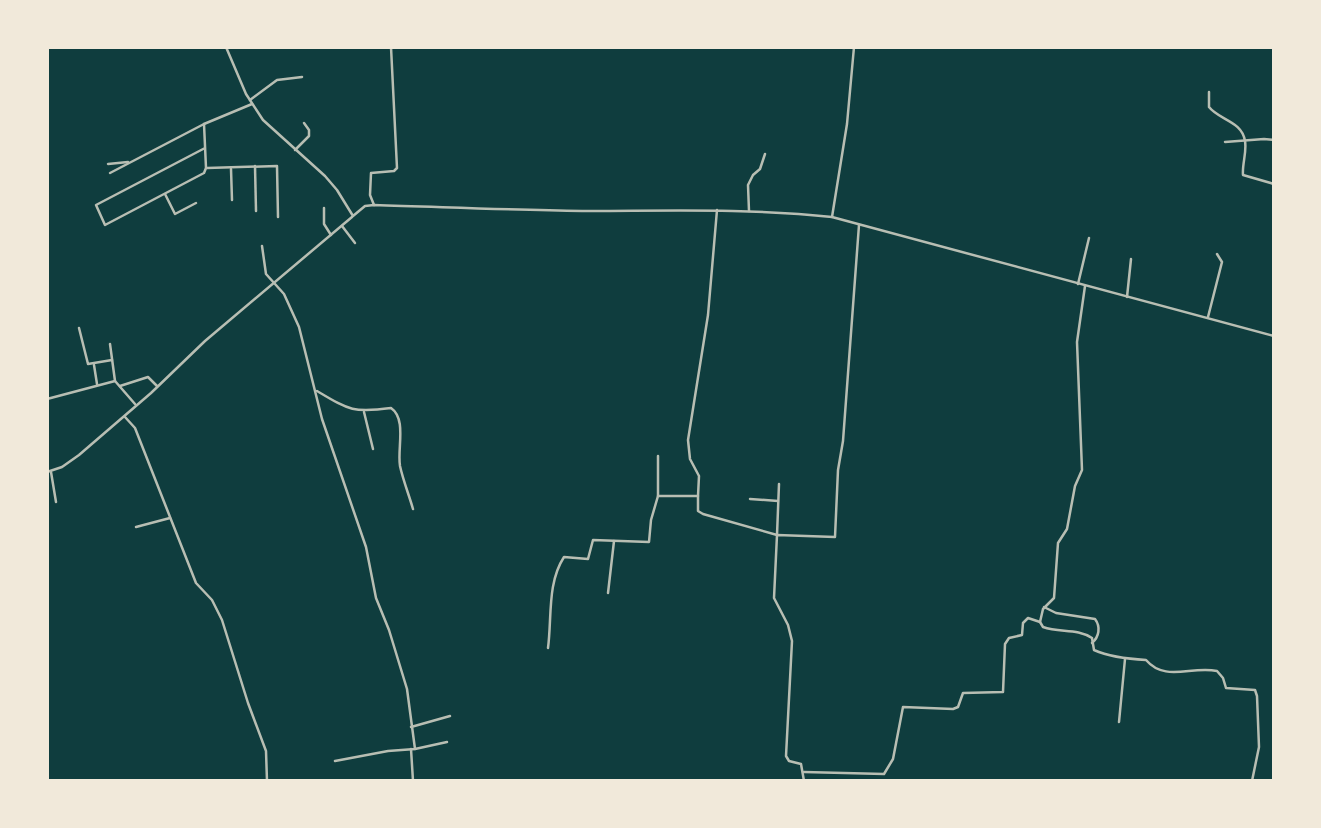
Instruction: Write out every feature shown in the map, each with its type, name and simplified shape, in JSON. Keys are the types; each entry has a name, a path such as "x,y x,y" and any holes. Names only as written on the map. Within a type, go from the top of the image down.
{"street":[{"path":"226,47 251,102 263,120 337,190 353,216"},
{"path":"374,205 370,197 372,173 394,171 397,168 391,47"},
{"path":"832,217 847,124 854,47"},
{"path":"110,173 251,102 273,82 302,76"},
{"path":"1209,92 1211,111 1238,128 1245,140 1243,175 1274,184"},
{"path":"295,150 309,136 309,130 304,123"},
{"path":"204,124 206,168 202,175 105,225 96,205 205,148"},
{"path":"1225,142 1274,140"},
{"path":"749,211 748,185 760,169 765,154"},
{"path":"108,164 131,162"},
{"path":"255,166 256,211"},
{"path":"206,168 277,166 278,217"},
{"path":"231,167 232,200"},
{"path":"165,194 175,214 196,203"},
{"path":"56,502 49,472 79,455 272,282 365,206 580,211 749,211 832,217 1274,336"},
{"path":"324,208 324,224 331,235"},
{"path":"718,211 708,315 688,440 691,459 699,476 698,511 777,535 835,537 838,470 844,441 859,225"},
{"path":"342,226 355,243"},
{"path":"1078,284 1088,238"},
{"path":"262,246 266,274 284,294 295,316 315,391 366,547 376,598 407,689 413,781"},
{"path":"1208,318 1222,262 1217,254"},
{"path":"1128,297 1130,258"},
{"path":"1040,622 1044,607 1054,598 1058,542 1067,529 1075,486 1082,470 1077,342 1085,286"},
{"path":"79,328 89,365 112,360"},
{"path":"110,344 115,381 135,404"},
{"path":"94,365 97,384"},
{"path":"120,386 148,377 158,387"},
{"path":"47,399 115,381"},
{"path":"315,391 341,406 363,411 391,408 398,415 400,467 413,509"},
{"path":"363,411 373,449"},
{"path":"124,415 135,428 196,583 212,600 222,620 266,751 267,781"},
{"path":"548,648 551,599 557,566 566,557 588,559 592,541 651,540 651,520 659,496 658,456"},
{"path":"779,485 774,598 788,625 792,641 786,756 789,761 801,764 804,781"},
{"path":"659,496 698,496"},
{"path":"750,499 779,501"},
{"path":"136,527 170,518"},
{"path":"608,593 614,541"},
{"path":"1044,607 1056,613 1095,619 1098,632 1097,639 1092,643"},
{"path":"804,772 884,774 892,759 903,707 953,709 958,707 963,693 1002,693 1006,640 1022,635 1023,623 1028,618 1052,630 1080,631 1092,638 1096,651 1125,659 1146,660 1153,668 1163,672 1203,669 1217,671 1226,688 1255,690 1259,747 1252,781"},
{"path":"1119,722 1125,659"},
{"path":"411,727 450,716"},
{"path":"335,761 447,742"}]}
